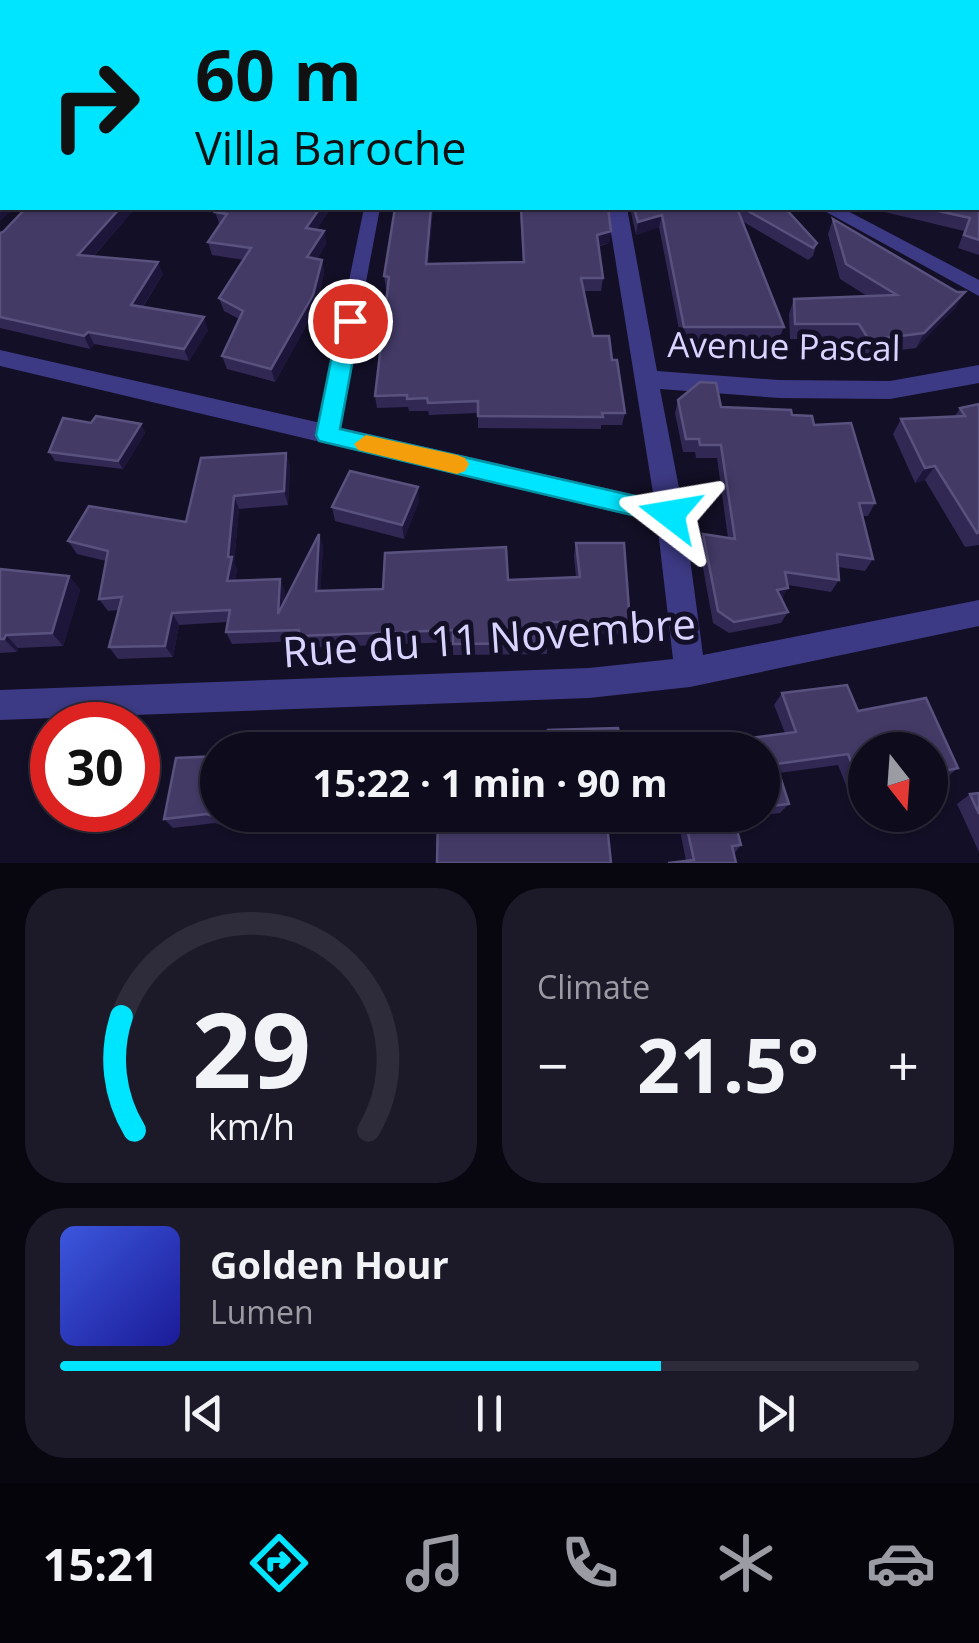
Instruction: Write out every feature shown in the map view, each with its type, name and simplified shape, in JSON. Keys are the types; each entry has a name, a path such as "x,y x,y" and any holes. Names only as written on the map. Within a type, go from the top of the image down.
{"street":[{"path":"616,210 670,514 690,672"},
{"path":"832,210 979,289"},
{"path":"0,358 670,514"},
{"name":"Avenue Pascal","path":"646,379 779,389 890,390 979,374"},
{"name":"Rue du 11 Novembre","path":"0,704 589,683 690,672 978,616"}],"lane":[{"path":"327,435 372,210"}],"building":[{"path":"24,210 118,210 78,255 158,262 131,305 204,317 184,349 88,332 84,336 0,317 3,232"},
{"path":"319,210 306,228 324,231 307,257 322,260 313,295 271,369 222,356 243,311 219,298 251,248 208,242 227,214 215,212"},
{"path":"395,210 431,210 426,264 524,262 521,210 608,210 611,231 597,235 603,278 581,278 593,336 609,336 612,360 617,360 625,413 602,413 603,417 478,416 478,401 428,403 427,398 407,399 407,395 375,396 389,277 384,276"},
{"path":"635,210 738,210 784,327 684,327 662,215 638,222"},
{"path":"746,210 787,210 817,243 813,248"},
{"path":"934,210 979,210 979,240 964,235 970,218"},
{"path":"833,219 957,292 965,292 924,333 869,340 859,324 795,324 794,299 897,295 846,264"},
{"path":"700,382 716,383 721,407 791,410 792,415 812,416 814,425 851,423 875,503 859,503 873,559 837,554 839,580 785,572 788,588 777,590 788,612 734,622 718,611 703,534 735,539 721,445 700,445 699,439 686,439 678,400"},
{"path":"979,404 977,533 935,466 925,468 901,419 965,416 960,408"},
{"path":"96,416 141,424 118,461 49,452 63,418 91,423"},
{"path":"286,453 284,491 234,496 228,557 232,557 227,581 280,579 278,614 319,534 316,591 383,589 385,553 506,547 508,580 580,577 576,543 624,543 630,622 546,622 548,643 453,644 453,630 298,636 299,630 226,632 230,610 172,613 165,646 109,647 122,597 99,599 108,551 68,541 89,506 186,522 201,458"},
{"path":"350,471 418,487 402,525 332,507"},
{"path":"0,569 69,576 52,633 6,635 0,639"},
{"path":"847,685 858,711 926,698 942,732 848,732 848,754 780,763 780,734 796,732 782,693"},
{"path":"618,728 619,732 548,732"},
{"path":"948,746 958,768 948,770"},
{"path":"200,757 200,815 164,819 176,758"},
{"path":"780,776 789,804 780,805"},
{"path":"979,793 979,814 970,794"},
{"path":"438,832 608,832 611,863 437,863"},
{"path":"688,832 738,832 741,845 732,846 736,863 668,863 694,860"}],"slow traffic":[{"path":"366,444 457,464"}],"route":[{"path":"350,321 327,435 670,514"}]}
